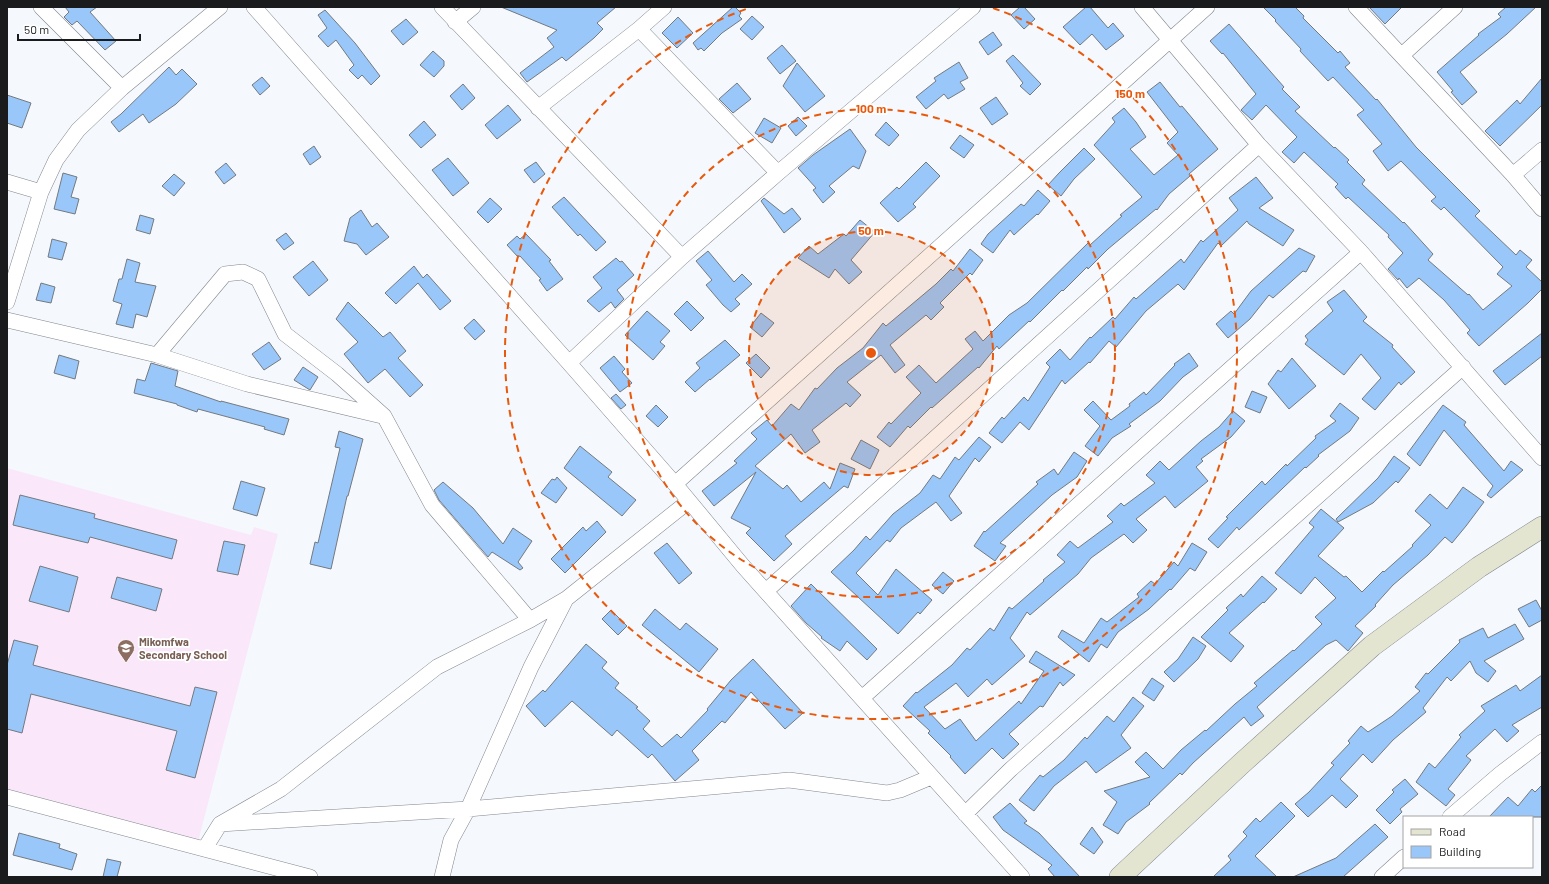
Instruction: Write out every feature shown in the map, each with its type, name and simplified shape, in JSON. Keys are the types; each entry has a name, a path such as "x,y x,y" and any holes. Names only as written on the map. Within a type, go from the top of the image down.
{"main road":[{"path":"1120,877 1241,764 1372,646 1478,567 1542,527"}],"street":[{"path":"41,7 122,88"},
{"path":"7,302 41,192 56,160 78,130 122,88 220,7"},
{"path":"254,7 675,484 743,566 1022,877"},
{"path":"442,7 682,258"},
{"path":"455,22 473,7"},
{"path":"538,108 639,29 664,7"},
{"path":"1142,7 1260,145 1361,252 1542,458"},
{"path":"675,484 1207,7"},
{"path":"1356,7 1513,175 1542,210"},
{"path":"1402,55 1455,7"},
{"path":"569,364 682,258 963,10"},
{"path":"639,29 778,173"},
{"path":"766,591 1260,145"},
{"path":"1513,175 1542,150"},
{"path":"7,182 41,192"},
{"path":"862,698 1361,252"},
{"path":"157,355 225,274 243,272 258,279 286,334 337,374 384,416 432,505 530,620"},
{"path":"7,320 157,355 247,384 384,416"},
{"path":"965,814 1016,765 1463,367"},
{"path":"205,848 220,824 281,789 438,667 530,620 566,599 689,501"},
{"path":"442,877 451,840 468,809 531,667 566,599"},
{"path":"1451,816 1500,774 1542,742"},
{"path":"220,824 468,809 789,780 887,793 900,790 931,777"},
{"path":"7,797 205,848 310,877"},
{"path":"1382,877 1403,858"}],"shaded area":[{"name":"Mikomfwa Secondary School","path":"7,468 251,535 254,527 278,534 198,842 7,792"}],"building":[{"path":"65,7 97,7 90,12 116,41 105,50 77,21 72,25 64,17 69,12"},
{"path":"501,7 616,7 597,23 603,29 594,38 566,61 562,57 527,82 520,73 554,47 547,38 557,30"},
{"path":"733,7 741,13 739,16 742,19 722,33 704,51 701,48 698,50 693,43"},
{"path":"1020,7 1024,7 1035,19 1024,29 1011,15"},
{"path":"1086,7 1090,7 1108,28 1113,23 1124,36 1106,50 1092,34 1080,45 1063,27"},
{"path":"1263,7 1295,7 1304,16 1303,18 1338,53 1340,51 1350,63 1345,67 1376,100 1377,99 1416,147 1480,211 1475,216 1516,255 1520,250 1532,260 1526,267 1542,282 1542,289 1479,346 1467,333 1470,330 1444,300 1419,278 1407,288 1399,278 1398,280 1388,269 1403,253 1388,237 1389,235 1348,197 1346,199 1335,187 1338,184 1304,152 1294,163 1282,152 1297,137 1266,105 1252,120 1241,110 1256,94 1223,53 1222,54 1210,41 1229,24 1284,87 1282,89 1300,107 1295,111 1349,160 1347,162 1365,180 1362,184 1403,223 1404,222 1433,254 1428,260 1468,295 1469,294 1483,310 1512,286 1497,274 1503,267 1444,207 1441,210 1431,201 1436,197 1401,161 1388,171 1373,151 1382,144 1357,115 1364,110 1333,77 1328,81 1300,51 1301,49"},
{"path":"1369,7 1402,7 1385,24"},
{"path":"1506,7 1536,7 1507,34 1460,72 1477,92 1462,105 1451,92 1453,91 1437,72 1479,35 1478,34 1501,17 1498,14"},
{"path":"325,10 355,43 380,76 371,85 362,75 358,79 349,70 354,65 336,40 328,47 318,36 327,28 318,15"},
{"path":"752,16 764,27 752,40 740,29"},
{"path":"678,17 693,33 677,48 662,33"},
{"path":"406,19 418,32 403,45 391,31"},
{"path":"993,32 1002,45 988,55 979,42"},
{"path":"782,45 796,61 780,74 767,58"},
{"path":"433,51 444,61 444,66 434,77 420,65"},
{"path":"1013,55 1041,84 1030,95 1020,86 1023,83 1006,61"},
{"path":"959,62 968,78 960,82 965,89 948,99 944,94 926,109 916,97 936,81 934,78"},
{"path":"797,63 825,96 805,112 783,86"},
{"path":"169,67 176,75 182,69 197,84 176,104 149,123 143,114 119,132 111,122"},
{"path":"262,77 270,86 260,95 252,85"},
{"path":"1542,78 1542,105 1500,146 1485,131 1517,100 1520,104"},
{"path":"1160,82 1180,107 1182,106 1218,149 1189,174 1190,176 1169,194 1157,210 1156,209 1108,249 1088,269 1087,267 1030,322 1029,321 999,349 997,346 979,368 978,367 932,408 931,407 910,428 908,426 890,447 877,437 889,422 891,424 921,393 906,377 919,365 936,383 973,349 965,339 975,331 983,341 1009,315 1027,303 1088,243 1090,245 1122,216 1120,215 1142,197 1094,145 1115,122 1112,118 1124,108 1136,122 1146,137 1130,149 1154,175 1178,155 1167,143 1178,132 1147,92"},
{"path":"737,83 751,99 733,113 719,99"},
{"path":"463,84 475,98 462,110 450,96"},
{"path":"7,95 31,103 22,128 7,123"},
{"path":"996,97 1008,114 992,125 980,108"},
{"path":"508,105 521,120 497,139 485,125"},
{"path":"798,117 807,126 796,136 788,126"},
{"path":"764,118 781,128 772,143 755,133"},
{"path":"424,121 436,135 421,148 409,135"},
{"path":"886,122 899,135 889,146 875,135"},
{"path":"850,129 866,151 859,169 853,166 829,186 835,192 823,203 813,190 816,188 798,168 813,155"},
{"path":"960,135 974,145 964,158 950,148"},
{"path":"314,146 321,157 310,165 303,154"},
{"path":"1084,148 1095,159 1074,179 1061,196 1048,185"},
{"path":"448,158 469,183 453,196 432,170"},
{"path":"536,162 545,174 534,183 524,170"},
{"path":"926,162 940,176 913,204 916,207 898,222 880,203 897,187 899,189"},
{"path":"226,163 236,175 224,184 215,172"},
{"path":"63,173 77,177 71,197 79,199 75,214 54,209"},
{"path":"174,174 185,183 174,196 162,186"},
{"path":"1256,177 1273,198 1259,208 1294,230 1283,246 1249,224 1247,221 1221,246 1218,243 1184,290 1178,284 1146,311 1116,347 1109,341 1090,363 1089,362 1065,384 1062,380 1029,430 1020,422 1002,443 989,433 1002,417 1004,419 1024,397 1028,401 1050,367 1046,363 1060,349 1070,360 1090,337 1091,338 1113,317 1115,319 1134,297 1136,299 1181,259 1184,263 1201,240 1203,242 1238,210 1229,198"},
{"path":"1038,190 1050,201 1038,215 1037,214 1014,235 1010,230 993,253 981,244 988,234 1021,204 1024,206"},
{"path":"564,197 606,242 596,251 580,234 578,236 552,207"},
{"path":"490,198 502,209 488,223 477,212"},
{"path":"764,198 784,214 792,208 801,219 784,233 761,201"},
{"path":"361,210 372,227 377,223 389,237 366,255 357,244 344,241 350,218"},
{"path":"140,215 154,219 150,234 136,230"},
{"path":"860,220 875,232 851,260 862,272 849,284 835,269 829,278 798,258 809,246 818,254 844,234 846,236"},
{"path":"286,233 294,243 284,250 276,240"},
{"path":"526,234 551,260 549,261 563,279 547,291 539,280 541,279 520,256 518,257 507,245 517,236 520,239"},
{"path":"52,239 67,243 62,260 48,257"},
{"path":"1299,248 1315,256 1306,272 1303,271 1273,298 1269,295 1250,319 1228,338 1216,324 1231,311 1234,314 1251,291"},
{"path":"970,249 983,260 972,275 970,273 940,303 944,307 931,320 926,315 890,345 905,365 895,373 881,355 847,382 861,395 850,407 846,403 812,430 820,442 805,453 791,434 755,466 783,489 787,485 801,502 824,482 830,489 840,463 855,469 848,488 844,486 785,536 792,544 774,561 746,533 751,528 731,518 756,472 714,506 702,491 737,463 734,461 757,439 751,433 767,420 772,426 791,404 799,410 815,388 817,389 837,368 863,348 883,323 886,326 936,284 951,269 953,271"},
{"path":"708,251 734,282 742,274 752,284 735,299 740,304 731,312 706,285 712,280 696,261"},
{"path":"616,258 620,262 622,261 634,275 617,290 624,299 615,308 611,302 599,312 587,301 602,288 593,277"},
{"path":"127,259 140,263 135,282 156,286 147,317 136,314 133,328 116,324 122,304 113,301 119,279 122,279"},
{"path":"313,261 328,280 309,296 293,277"},
{"path":"414,266 423,278 427,274 451,301 440,310 418,283 396,304 385,293"},
{"path":"41,283 55,287 51,303 36,300"},
{"path":"1344,290 1367,317 1363,321 1393,345 1392,347 1415,372 1401,385 1399,382 1375,410 1362,399 1381,378 1361,354 1344,375 1305,344 1308,340 1305,336 1333,311 1327,302"},
{"path":"687,301 704,318 691,331 674,314"},
{"path":"348,302 383,337 390,332 406,351 398,358 423,385 410,397 385,369 368,383 344,354 358,342 336,319"},
{"path":"647,311 670,331 660,342 665,346 653,360 625,335"},
{"path":"761,313 774,323 762,337 750,327"},
{"path":"474,319 485,331 475,340 464,328"},
{"path":"1542,333 1542,356 1505,385 1493,371"},
{"path":"725,340 740,355 695,392 685,382 700,368 696,363"},
{"path":"269,342 281,359 264,370 252,354"},
{"path":"1189,353 1198,366 1183,377 1160,401 1129,424 1131,426 1112,438 1098,456 1085,446 1100,426 1084,410 1093,401 1111,420 1130,406 1129,404 1144,392 1146,395 1175,365 1174,364"},
{"path":"756,354 770,368 761,378 746,363"},
{"path":"59,355 79,361 75,379 54,373"},
{"path":"614,356 625,369 622,372 632,383 620,392 600,368"},
{"path":"1292,358 1316,386 1289,409 1268,384 1278,370 1281,372"},
{"path":"151,363 178,371 175,386 221,402 289,419 284,435 264,429 265,427 198,409 197,412 177,404 134,393 137,379 145,381"},
{"path":"303,367 318,377 310,390 294,380"},
{"path":"1252,391 1267,397 1260,413 1245,407"},
{"path":"616,394 626,405 621,409 611,398"},
{"path":"1340,403 1359,418 1350,431 1318,455 1319,456 1306,468 1305,467 1239,530 1237,527 1218,548 1208,539 1228,518 1226,517 1262,481 1265,485 1286,464 1287,466 1316,438 1315,436 1336,421 1330,416"},
{"path":"656,405 668,417 658,427 646,416"},
{"path":"1443,405 1466,422 1464,425 1504,471 1511,461 1523,470 1491,498 1487,495 1493,486 1444,430 1420,466 1407,454"},
{"path":"1233,411 1245,421 1231,437 1201,459 1203,461 1196,467 1208,481 1175,508 1165,496 1136,519 1147,530 1133,543 1124,534 1091,558 1078,574 1030,615 1027,612 1010,638 1025,656 992,685 987,679 968,697 956,683 924,707 945,729 960,719 976,741 1019,701 1021,704 1044,671 1029,662 1036,651 1075,675 1063,686 1060,682 1043,707 1040,706 1009,734 1019,744 1003,759 992,748 965,774 950,757 951,756 928,733 930,731 903,706 916,692 917,693 952,665 967,648 970,650 990,628 994,631 1009,607 1012,609 1065,562 1057,555 1070,541 1078,548 1113,522 1107,516 1121,503 1124,506 1155,483 1146,475 1160,461 1169,470 1219,427"},
{"path":"339,431 363,439 347,496 331,569 310,564 315,542 318,543 340,448 335,447"},
{"path":"979,437 991,447 979,462 975,458 949,496 962,513 951,521 936,502 901,528 890,542 887,540 856,573 878,595 896,569 932,600 920,614 918,612 898,634 831,572 866,536 870,540 893,514 920,493 933,475 940,479 955,457 959,460"},
{"path":"861,440 879,450 870,469 851,459"},
{"path":"580,446 612,472 608,477 636,500 622,516 564,468"},
{"path":"1074,452 1087,461 1077,477 1052,495 1000,543 1006,546 995,561 974,546 984,531 985,532 1038,484 1036,482 1054,469 1058,475"},
{"path":"1394,456 1410,468 1398,483 1396,481 1373,503 1338,522 1336,519 1378,478"},
{"path":"557,477 567,488 556,503 541,493 552,479 555,480"},
{"path":"241,481 265,488 257,516 233,509"},
{"path":"443,482 473,508 503,544 513,528 532,541 518,562 523,568 520,570 492,552 488,557 439,500 434,490"},
{"path":"1463,487 1484,502 1452,543 1445,537 1428,555 1393,585 1375,605 1376,606 1355,626 1363,633 1348,651 1336,640 1326,645 1257,707 1264,716 1251,726 1244,717 1193,763 1182,775 1180,773 1149,803 1150,804 1126,822 1118,834 1103,825 1117,802 1104,791 1150,777 1135,762 1146,752 1163,769 1181,750 1205,730 1206,731 1257,686 1254,683 1293,650 1294,651 1322,624 1315,617 1336,598 1315,577 1301,594 1275,573 1314,527 1309,523 1321,509 1344,528 1318,556 1344,577 1346,576 1362,592 1383,571 1384,572 1413,546 1412,545 1431,525 1415,511 1430,494 1447,509"},
{"path":"20,495 95,514 94,518 177,540 172,559 90,537 88,543 13,525"},
{"path":"597,521 606,532 565,573 551,559 583,527 586,531"},
{"path":"224,541 245,545 238,575 217,571"},
{"path":"667,543 692,573 679,584 654,553"},
{"path":"1192,543 1207,552 1195,571 1190,568 1171,590 1170,589 1149,609 1118,632 1107,648 1101,644 1089,662 1058,637 1062,630 1084,643 1101,618 1107,622 1139,597 1137,594 1151,581 1155,584 1174,562 1178,566"},
{"path":"40,566 78,577 69,612 29,601"},
{"path":"943,572 954,581 943,594 932,585"},
{"path":"1262,576 1277,589 1264,603 1263,602 1229,633 1244,646 1231,662 1201,637 1228,610 1226,608 1241,594 1243,597"},
{"path":"117,577 162,589 156,611 111,598"},
{"path":"811,584 877,649 867,660 847,641 840,651 821,638 822,637 806,623 791,606"},
{"path":"1536,600 1542,611 1542,620 1529,627 1518,609"},
{"path":"655,609 680,630 686,623 718,649 699,672 642,625"},
{"path":"611,610 627,626 618,635 602,619"},
{"path":"1515,624 1524,639 1484,661 1496,671 1488,682 1476,673 1470,661 1451,681 1447,677 1423,708 1426,712 1393,740 1372,763 1363,754 1340,779 1358,796 1346,808 1332,795 1308,817 1295,804 1309,792 1334,765 1331,763 1350,743 1348,741 1361,726 1368,732 1392,716 1420,691 1415,687 1426,673 1428,674 1460,642 1459,640 1483,628 1488,638"},
{"path":"1193,637 1206,646 1198,659 1174,682 1164,672 1178,659"},
{"path":"14,640 38,646 33,665 190,706 195,687 217,692 195,778 166,770 177,731 31,694 22,733 7,729 7,665"},
{"path":"586,644 607,662 602,668 619,683 615,688 638,707 636,708 650,721 643,729 662,747 677,734 681,738 708,710 707,709 731,680 753,659 803,713 785,729 751,692 725,723 722,721 692,751 699,760 675,781 652,754 648,758 617,730 612,736 572,701 545,727 526,706 543,690 545,692"},
{"path":"1542,675 1542,707 1512,725 1519,731 1507,742 1495,729 1466,756 1471,760 1448,789 1455,795 1446,806 1416,782 1429,763 1435,768 1461,737 1459,735 1485,711 1481,706 1516,685 1520,691"},
{"path":"1152,678 1164,686 1154,701 1142,693"},
{"path":"1133,697 1144,706 1121,735 1131,748 1096,773 1086,761 1054,786 1034,811 1019,800 1040,775 1043,777 1064,760 1085,737 1087,739 1107,716 1114,722"},
{"path":"1405,779 1418,794 1400,809 1402,812 1390,824 1376,810 1394,792 1392,790"},
{"path":"1542,785 1542,817 1490,816 1508,797 1518,806 1532,789 1535,792"},
{"path":"1281,802 1295,816 1255,856 1277,877 1213,877 1231,860 1228,856 1247,836 1243,832 1256,818 1260,822"},
{"path":"1010,803 1027,821 1024,823 1039,833 1080,877 1055,877 1048,869 1052,865 1003,830 993,817"},
{"path":"1375,824 1388,837 1343,877 1293,877 1336,858"},
{"path":"1092,827 1103,842 1094,854 1080,844"},
{"path":"19,833 60,844 59,848 77,854 72,870 13,855"},
{"path":"107,859 121,862 117,877 103,877"}],"place":[{"name":"Mikomfwa Secondary School","path":"126,663"}]}
